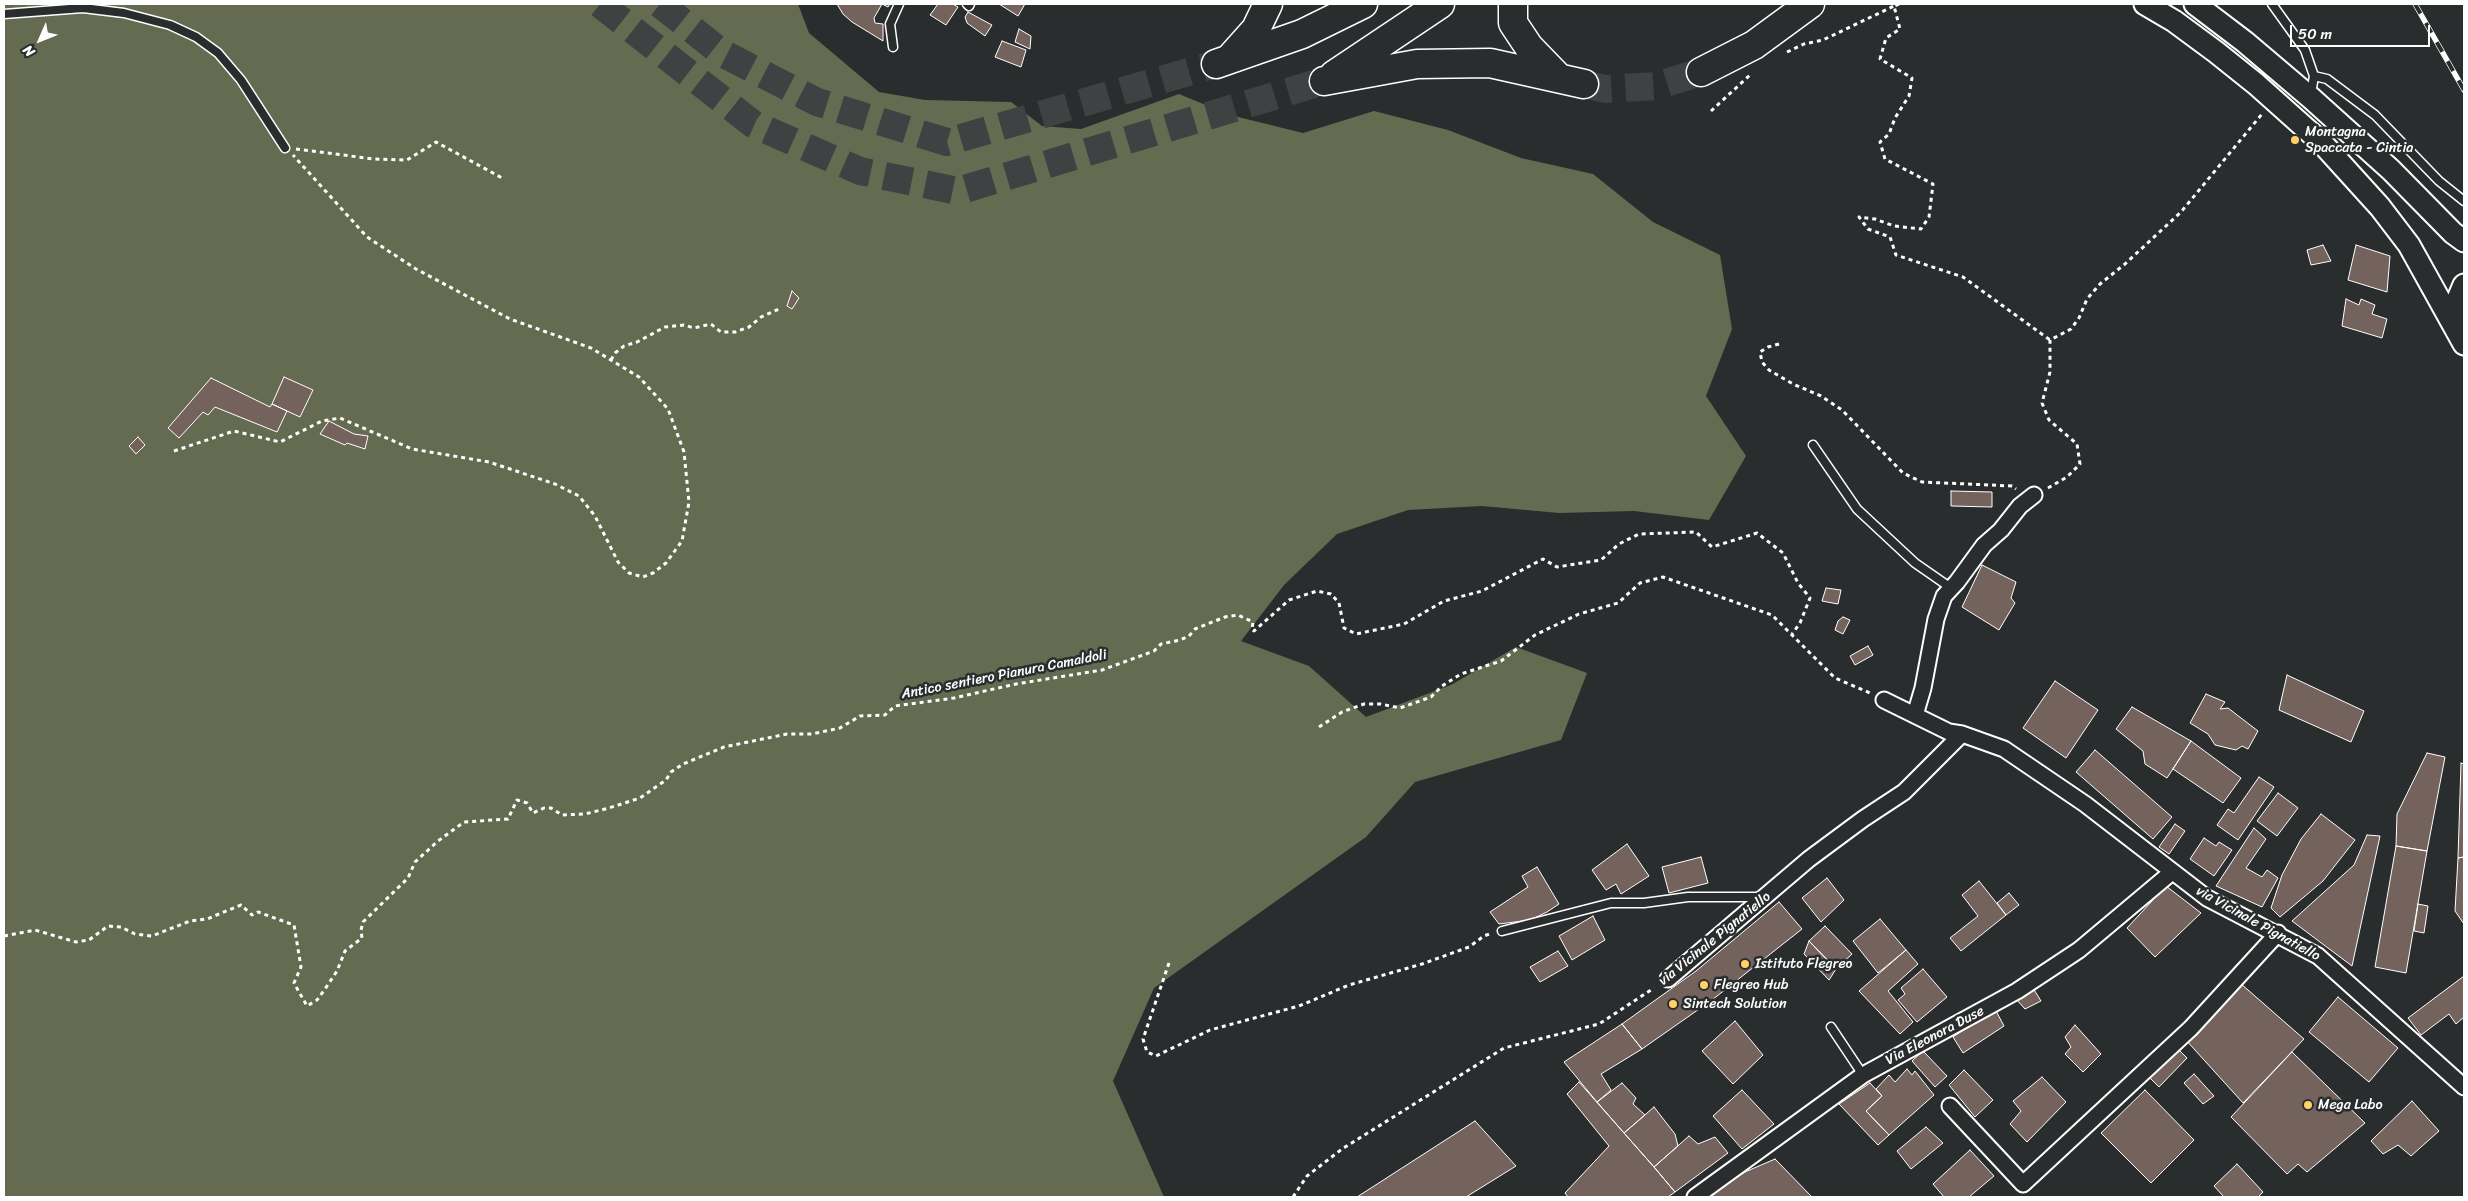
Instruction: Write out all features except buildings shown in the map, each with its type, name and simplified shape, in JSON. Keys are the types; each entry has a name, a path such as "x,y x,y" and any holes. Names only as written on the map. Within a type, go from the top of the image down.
{"highway":[{"path":"1268,4 1256,29 1223,62 1302,34 1363,4"},
{"path":"1440,4 1324,81 1417,64 1490,64 1572,81 1529,46 1513,23 1513,4"},
{"path":"1754,45 1788,4"},
{"path":"1701,72 1754,45 1810,4"}],"street":[{"path":"2144,4 2181,26 2256,84 2322,143 2380,207 2409,245 2463,339"},
{"path":"2195,4 2245,42 2311,98 2391,170 2453,233 2464,241"},
{"path":"2463,339 2456,321 2455,306 2464,285"},
{"path":"1914,715 1923,688 1936,619 1944,596 1984,545 2001,530 2030,498"},
{"name":"via Vicinale Pignatiello","path":"1884,700 1949,732 1962,734 2004,749 2085,804 2207,898 2278,933 2318,956 2464,1087"},
{"name":"via Vicinale Pignatiello","path":"1668,979 1809,859 1863,819 1904,792 1962,734"},
{"name":"Via Eleonora Duse","path":"1694,1197 1863,1075 2017,991 2079,950 2172,872"},
{"path":"1950,1106 2023,1184 2191,1028 2278,933"}],"lane":[{"path":"893,46 890,24 899,4"},
{"path":"2272,4 2305,50 2314,76 2311,98"},
{"path":"4,14 83,8 133,16 170,25 196,37 218,53 241,80 285,148"},
{"path":"2314,76 2327,79 2376,115 2439,181 2464,201"},
{"path":"1813,445 1857,509 1915,563 1951,588"},
{"path":"1502,931 1611,903 1644,903 1688,897 1766,897"},
{"path":"1831,1027 1863,1075"}],"path":[{"path":"1783,54 1804,44 1823,40 1899,4"},
{"path":"1894,6 1900,29 1886,38 1880,59 1912,78 1909,96 1895,118 1889,134 1880,142 1885,159 1933,184 1929,217 1922,229 1894,226 1875,219 1859,217 1868,229 1890,237 1896,255 1963,277 2050,340"},
{"path":"1711,111 1752,73"},
{"path":"2050,340 2071,329 2079,318 2086,299 2180,212 2258,119"},
{"path":"285,148 374,159 407,160 436,142 504,179"},
{"path":"174,450 234,431 280,442 322,421 340,418 412,449 489,462 555,484 579,496 595,516 618,562 629,573 642,577 654,573 666,563 682,541 689,502 684,452 668,409 639,377 591,348 510,319 416,269 367,237 311,173 285,148"},
{"path":"611,360 615,353 624,346 637,342 665,326 684,325 694,328 711,324 721,332 735,332 749,327 761,317 779,309"},
{"path":"1779,344 1768,347 1760,352 1762,362 1769,370 1793,384 1821,396 1842,410 1903,473 1922,482 2012,486 2030,498 2067,477 2080,464 2077,444 2049,420 2042,403 2050,372 2050,340"},
{"name":"Antico sentiero Pianura Camaldoli","path":"4,936 35,930 76,942 89,940 108,926 121,927 135,934 152,936 190,921 206,919 241,905 252,915 258,912 294,925 300,967 294,983 307,1006 317,1000 337,971 345,951 362,938 363,922 408,878 415,862 438,840 464,822 508,818 511,808 517,800 527,803 533,813 544,808 551,808 555,813 562,815 585,814 609,808 640,798 666,780 671,772 683,764 724,747 787,734 812,734 840,728 860,716 885,715 895,706 954,698 1016,684 1102,670 1154,651 1161,644 1189,636 1194,629 1238,615 1253,622 1252,630 1254,631 1289,600 1317,591 1331,594 1339,603 1344,628 1356,634 1404,624 1444,601 1482,592 1543,559 1557,567 1601,560 1619,544 1638,534 1696,532 1712,547 1757,533 1783,554 1798,583 1810,598 1800,623 1792,634"},
{"path":"1319,727 1342,712 1364,704 1381,704 1400,708 1431,697 1442,686 1461,674 1501,661 1536,635 1579,614 1618,603 1640,583 1663,577 1772,615 1835,678 1884,700"},
{"path":"1169,963 1143,1039 1147,1052 1156,1056 1210,1030 1298,1006 1348,985 1422,964 1469,947 1484,936 1502,931"},
{"name":"via Vicinale Pignatiello","path":"1294,1197 1307,1176 1342,1149 1504,1048 1598,1024 1668,979"}],"green space":[{"path":"4,4 798,4 809,33 879,92 925,100 1011,102 1042,126 1081,129 1179,94 1230,115 1303,133 1374,111 1448,130 1521,158 1593,174 1653,222 1720,255 1732,329 1706,396 1746,456 1709,520 1634,511 1559,513 1482,506 1408,510 1337,534 1284,585 1241,641 1309,666 1366,717 1451,685 1516,647 1587,673 1561,740 1415,782 1366,837 1154,988 1113,1081 1164,1197 4,1197"}],"tunnel":[{"path":"600,4 753,124 860,171 958,191 1324,81"},
{"path":"660,4 722,53 817,102 947,142 1216,64"},
{"path":"1584,84 1605,89 1656,86 1701,72"}],"railway":[{"path":"2415,4 2464,90"}],"place":[{"name":"Montagna Spaccata - Cintia","path":"2295,140"},
{"name":"Istituto Flegreo","path":"1745,964"},
{"name":"Flegreo Hub","path":"1704,985"},
{"name":"Sintech Solution","path":"1673,1004"},
{"name":"Mega Labo","path":"2308,1105"}]}
